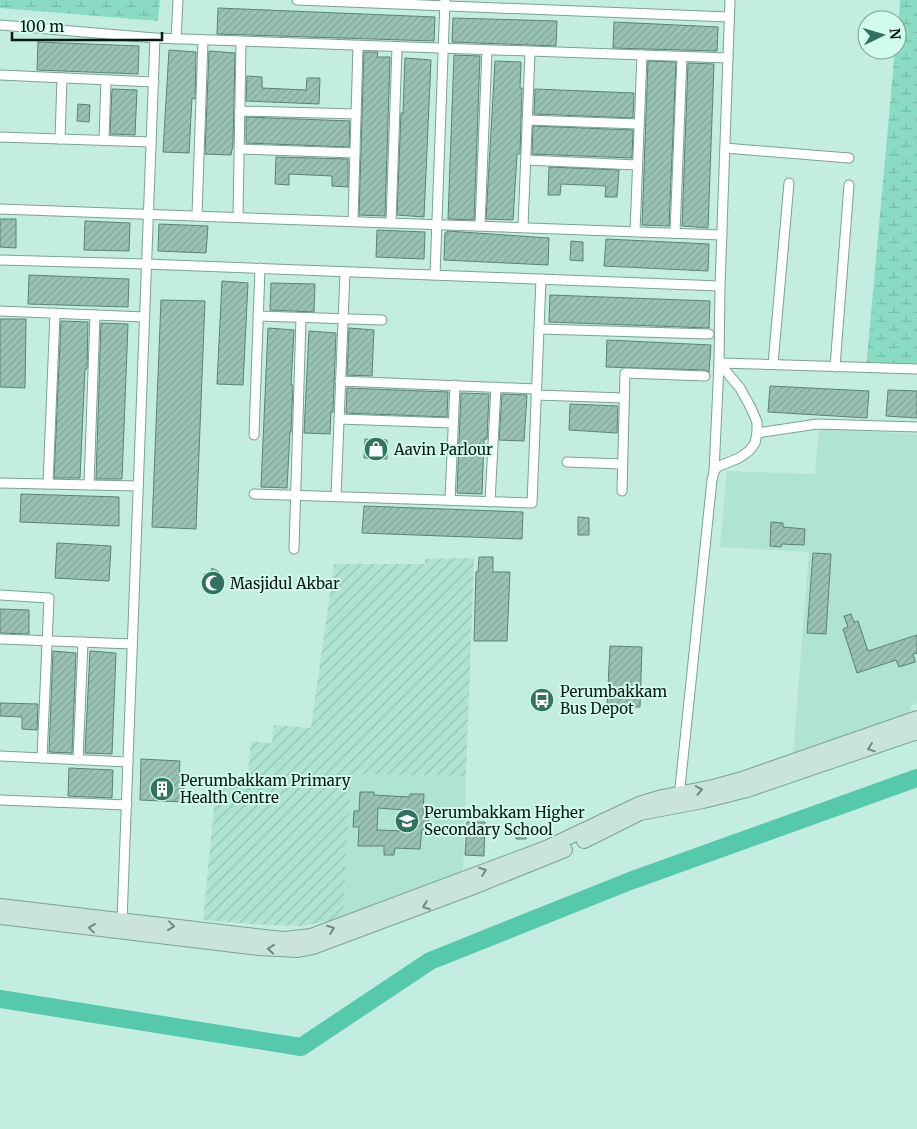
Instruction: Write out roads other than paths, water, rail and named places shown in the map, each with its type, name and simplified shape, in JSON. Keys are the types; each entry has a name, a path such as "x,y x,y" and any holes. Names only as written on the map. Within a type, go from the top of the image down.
{"street":[{"path":"176,39 178,0"},
{"path":"297,0 445,3 729,18"},
{"path":"678,799 714,472 720,362 720,286 730,0"},
{"path":"435,275 445,3"},
{"path":"0,25 155,38 241,42 728,58"},
{"path":"122,926 155,38"},
{"path":"197,215 203,40"},
{"path":"238,216 241,42"},
{"path":"353,220 358,46"},
{"path":"391,222 397,48"},
{"path":"480,225 488,51"},
{"path":"523,227 530,52"},
{"path":"635,231 642,55"},
{"path":"675,233 682,57"},
{"path":"0,75 154,82"},
{"path":"60,139 62,78"},
{"path":"104,140 106,80"},
{"path":"240,111 356,114"},
{"path":"527,120 639,124"},
{"path":"0,137 151,142"},
{"path":"725,148 848,158"},
{"path":"239,149 355,153"},
{"path":"526,160 637,165"},
{"path":"773,364 789,183"},
{"path":"835,367 849,185"},
{"path":"0,208 722,235"},
{"path":"0,260 720,286"},
{"path":"254,435 260,268"},
{"path":"336,496 345,272"},
{"path":"254,494 532,504 540,279"},
{"path":"0,311 144,317"},
{"path":"48,484 55,314"},
{"path":"89,485 95,315"},
{"path":"258,316 382,320"},
{"path":"294,548 301,318"},
{"path":"539,329 709,334"},
{"path":"720,362 917,369"},
{"path":"714,472 717,467 749,452 758,433 751,408 740,388 720,362"},
{"path":"622,491 625,373 705,376"},
{"path":"340,381 496,387 536,392 624,398"},
{"path":"450,500 455,385"},
{"path":"490,502 496,387"},
{"path":"339,418 453,423"},
{"path":"758,433 817,424 917,427"},
{"path":"567,462 622,464"},
{"path":"0,483 138,486"},
{"path":"0,595 50,598 42,758"},
{"path":"0,639 132,644"},
{"path":"78,760 83,642"},
{"path":"0,916 284,939 311,936 546,848 639,804 678,799 742,779 917,718"},
{"path":"678,799 703,801 747,790 917,732"},
{"path":"0,756 128,762"},
{"path":"0,800 126,805"},
{"path":"0,906 122,926"}],"waterway":[{"path":"0,999 301,1047 430,961 630,881 917,778"}],"place":[{"name":"Aavin Parlour","path":"376,449"},
{"name":"Masjidul Akbar","path":"213,583"},
{"name":"Perumbakkam Bus Depot","path":"542,700"},
{"name":"Perumbakkam Primary Health Centre","path":"162,789"},
{"name":"Perumbakkam Higher Secondary School","path":"407,821"}]}
